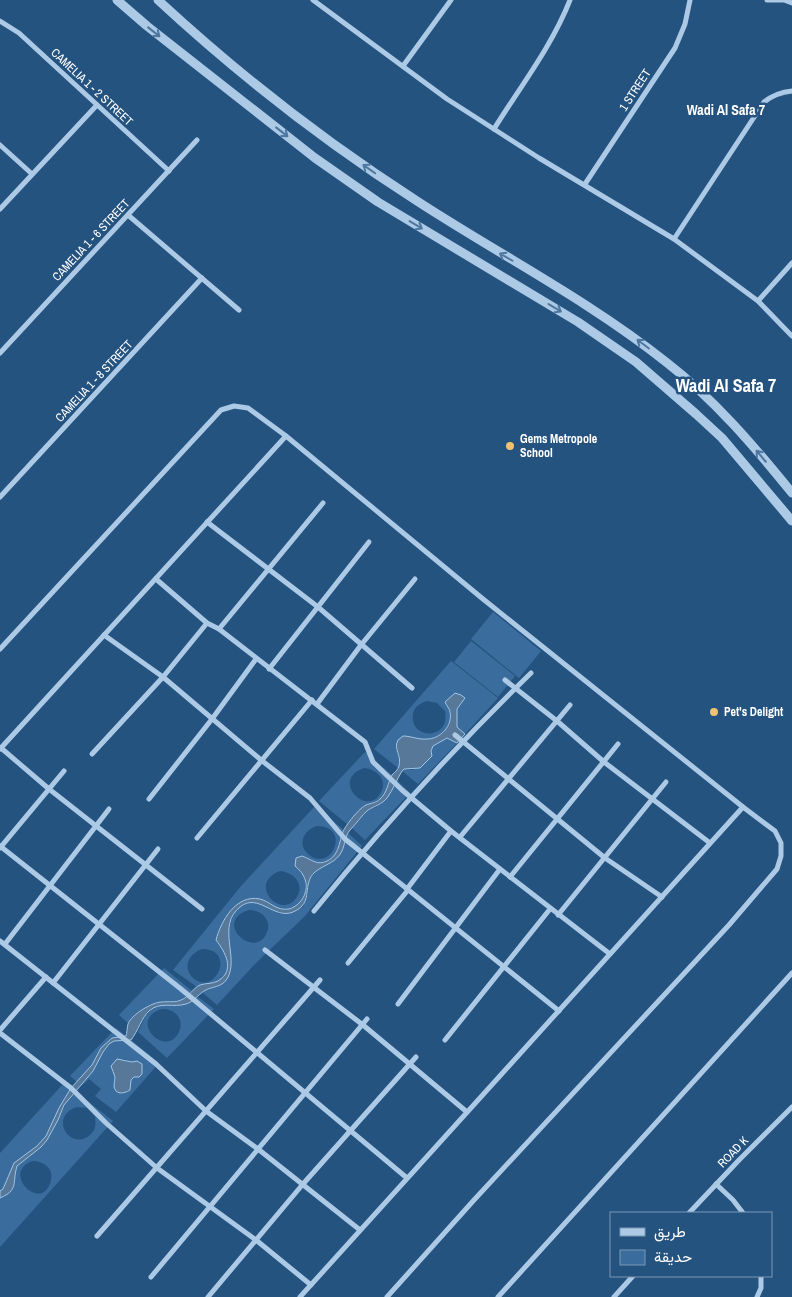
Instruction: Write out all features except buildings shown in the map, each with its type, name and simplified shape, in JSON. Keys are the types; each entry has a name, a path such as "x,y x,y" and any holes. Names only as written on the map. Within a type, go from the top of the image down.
{"street":[{"path":"118,0 203,71 315,158 363,192 578,322 636,362 722,438 792,522"},
{"path":"158,0 255,83 355,159 433,212 588,307 648,348 692,384 735,427 792,493"},
{"path":"313,0 447,99 539,158 674,238 758,301 792,336"},
{"path":"403,66 450,0"},
{"path":"494,129 552,38 570,0"},
{"name":"1 STREET","path":"585,184 675,48 685,24 690,0"},
{"path":"768,0 784,0 792,3"},
{"name":"CAMELIA 1 - 2 STREET","path":"0,21 19,33 169,171"},
{"path":"674,238 764,102 772,95 792,91"},
{"path":"0,210 97,105"},
{"name":"CAMELIA 1 - 6 STREET","path":"0,353 198,140"},
{"path":"0,145 32,174"},
{"path":"128,215 239,310"},
{"path":"758,301 792,263"},
{"name":"CAMELIA 1 - 8 STREET","path":"0,497 202,278"},
{"path":"0,649 221,410 234,406 248,408 286,436 482,599 775,831 781,843 781,856 777,869 730,925 474,1200 387,1297"},
{"path":"202,909 145,866 0,749 286,436"},
{"path":"219,629 323,503"},
{"path":"207,522 318,607 412,688"},
{"path":"269,669 369,542"},
{"path":"156,579 208,623 219,629 365,742 373,762 411,798 451,832 460,837 610,954"},
{"path":"317,704 361,645 415,579"},
{"path":"92,754 163,677 208,623"},
{"path":"104,635 163,677 212,720 310,798 346,839 558,1011"},
{"path":"149,799 212,720 256,659"},
{"path":"314,911 362,852 411,798 463,741 531,672"},
{"path":"505,680 557,721 604,762 710,843"},
{"path":"198,838 312,700"},
{"path":"460,837 570,705"},
{"path":"455,735 605,858 662,896"},
{"path":"510,877 618,744"},
{"path":"64,771 0,847 181,989 408,1178"},
{"path":"558,915 666,782"},
{"path":"300,1297 743,807"},
{"path":"109,808 50,886 2,943 156,1064 206,1111 258,1149 360,1230"},
{"path":"348,963 451,832"},
{"path":"53,983 158,849"},
{"path":"398,1004 500,869"},
{"path":"445,1040 550,909"},
{"path":"266,950 363,1025 467,1112"},
{"path":"498,1297 792,973"},
{"path":"46,977 0,1032 71,1088 156,1168 256,1240 311,1285"},
{"path":"97,1236 320,980"},
{"path":"151,1277 367,1019"},
{"path":"208,1297 303,1184 416,1057"},
{"name":"ROAD K","path":"691,1212 792,1107"},
{"path":"716,1184 742,1212"},
{"path":"618,1296 632,1277"},
{"path":"758,1297 761,1288 761,1277"}],"green space":[{"path":"493,612 541,651 519,678 471,639"},
{"path":"471,641 515,676 498,697 454,662"},
{"path":"451,661 498,698 465,734 457,727 457,709 465,698 445,702 449,708 450,717 447,727 441,734 437,737 421,739 404,736 398,740 397,752 400,763 398,768 374,749","holes":["427,701 437,703 445,711 445,721 442,728 430,734 417,729 413,723 413,714 416,707"]},
{"path":"447,737 457,743 418,784 402,771 404,769 413,770 431,751 433,746"},
{"path":"365,752 392,775 385,794 380,799 365,806 347,824 319,801","holes":["364,768 373,770 380,776 383,783 381,792 375,799 368,801 354,795 350,781 354,774"]},
{"path":"397,780 410,793 365,840 352,828 368,810 376,807 387,797"},
{"path":"315,806 344,830 339,849 329,860 314,862 305,857 305,895 298,905 289,909 280,909 272,907 267,902 251,899 228,914 218,934 227,958 227,971 219,981 197,987 173,970 241,886","holes":["317,826 328,828 334,833 336,841 330,855 323,858 316,858 307,853 303,845 306,833","280,871 289,873 296,879 299,890 292,903 284,905 277,903 271,898 267,892 266,884 270,877","202,949 213,951 219,956 219,971 208,982 200,982 189,973 189,960"]},
{"path":"348,833 362,846 304,917 255,964 217,1005 202,992 222,983 229,973 231,964 228,933 235,912 245,903 252,902 263,905 280,914 303,907 308,894 309,880 315,872 341,851","holes":["253,910 266,918 268,929 263,939 256,942 248,942 240,937 234,923 238,916"]},
{"path":"164,968 192,991 180,1001 160,1002 150,1005 128,1023 119,1015"},
{"path":"198,997 214,1009 167,1058 138,1032 146,1015 153,1008 161,1005 185,1004","holes":["166,1009 174,1012 181,1023 179,1032 173,1039 166,1042 158,1040 148,1028 148,1021 152,1014"]},
{"path":"116,1028 126,1036 112,1038 101,1048 92,1065 77,1082 70,1076"},
{"path":"131,1040 159,1063 116,1112 95,1096 101,1089 89,1079 81,1086 93,1071 103,1052 114,1041","holes":["124,1059 132,1062 134,1077 131,1080 131,1086 114,1085 115,1075"]},
{"path":"64,1083 71,1088 46,1136 37,1146 14,1163 3,1189 0,1191 0,1153"},
{"path":"76,1092 113,1121 0,1247 0,1198 6,1195 12,1188 14,1172 18,1164 43,1145 66,1103","holes":["77,1107 87,1108 95,1117 93,1131 83,1139 75,1139 69,1136 63,1124 68,1111","32,1161 44,1164 51,1172 51,1180 47,1190 40,1193 33,1193 22,1182 20,1174 23,1167"]}],"shaded area":[{"path":"455,693 465,698 457,709 457,727 465,734 457,743 447,738 433,746 432,756 420,768 404,769 402,771 387,798 368,810 350,830 340,855 315,872 311,877 306,899 300,908 286,913 253,903 247,903 240,907 233,915 230,923 231,962 230,971 225,982 204,991 186,1004 162,1005 153,1008 144,1017 131,1040 114,1041 109,1044 93,1071 64,1105 47,1140 17,1166 12,1189 0,1198 0,1191 3,1189 14,1163 37,1146 46,1136 71,1088 92,1065 101,1048 112,1038 126,1036 130,1020 142,1010 153,1004 181,1000 200,985 216,982 223,977 227,972 228,966 223,950 216,940 226,917 237,905 251,899 260,899 277,908 289,909 302,900 306,885 302,874 295,866 296,858 302,856 320,863 332,858 338,849 344,829 353,817 364,806 377,801 384,794 392,775 399,766 400,762 396,746 398,740 403,736 424,739 441,734 450,722 450,711 445,702"},
{"path":"117,1059 137,1061 142,1064 142,1074 131,1080 130,1090 123,1093 116,1091 114,1086 115,1077 111,1066"}],"place":[{"name":"Gems Metropole School","path":"510,446"},
{"name":"Pet's Delight","path":"714,712"}],"district":[{"name":"Wadi Al Safa 7","path":"726,110"},
{"name":"Wadi Al Safa 7","path":"726,386"}]}
